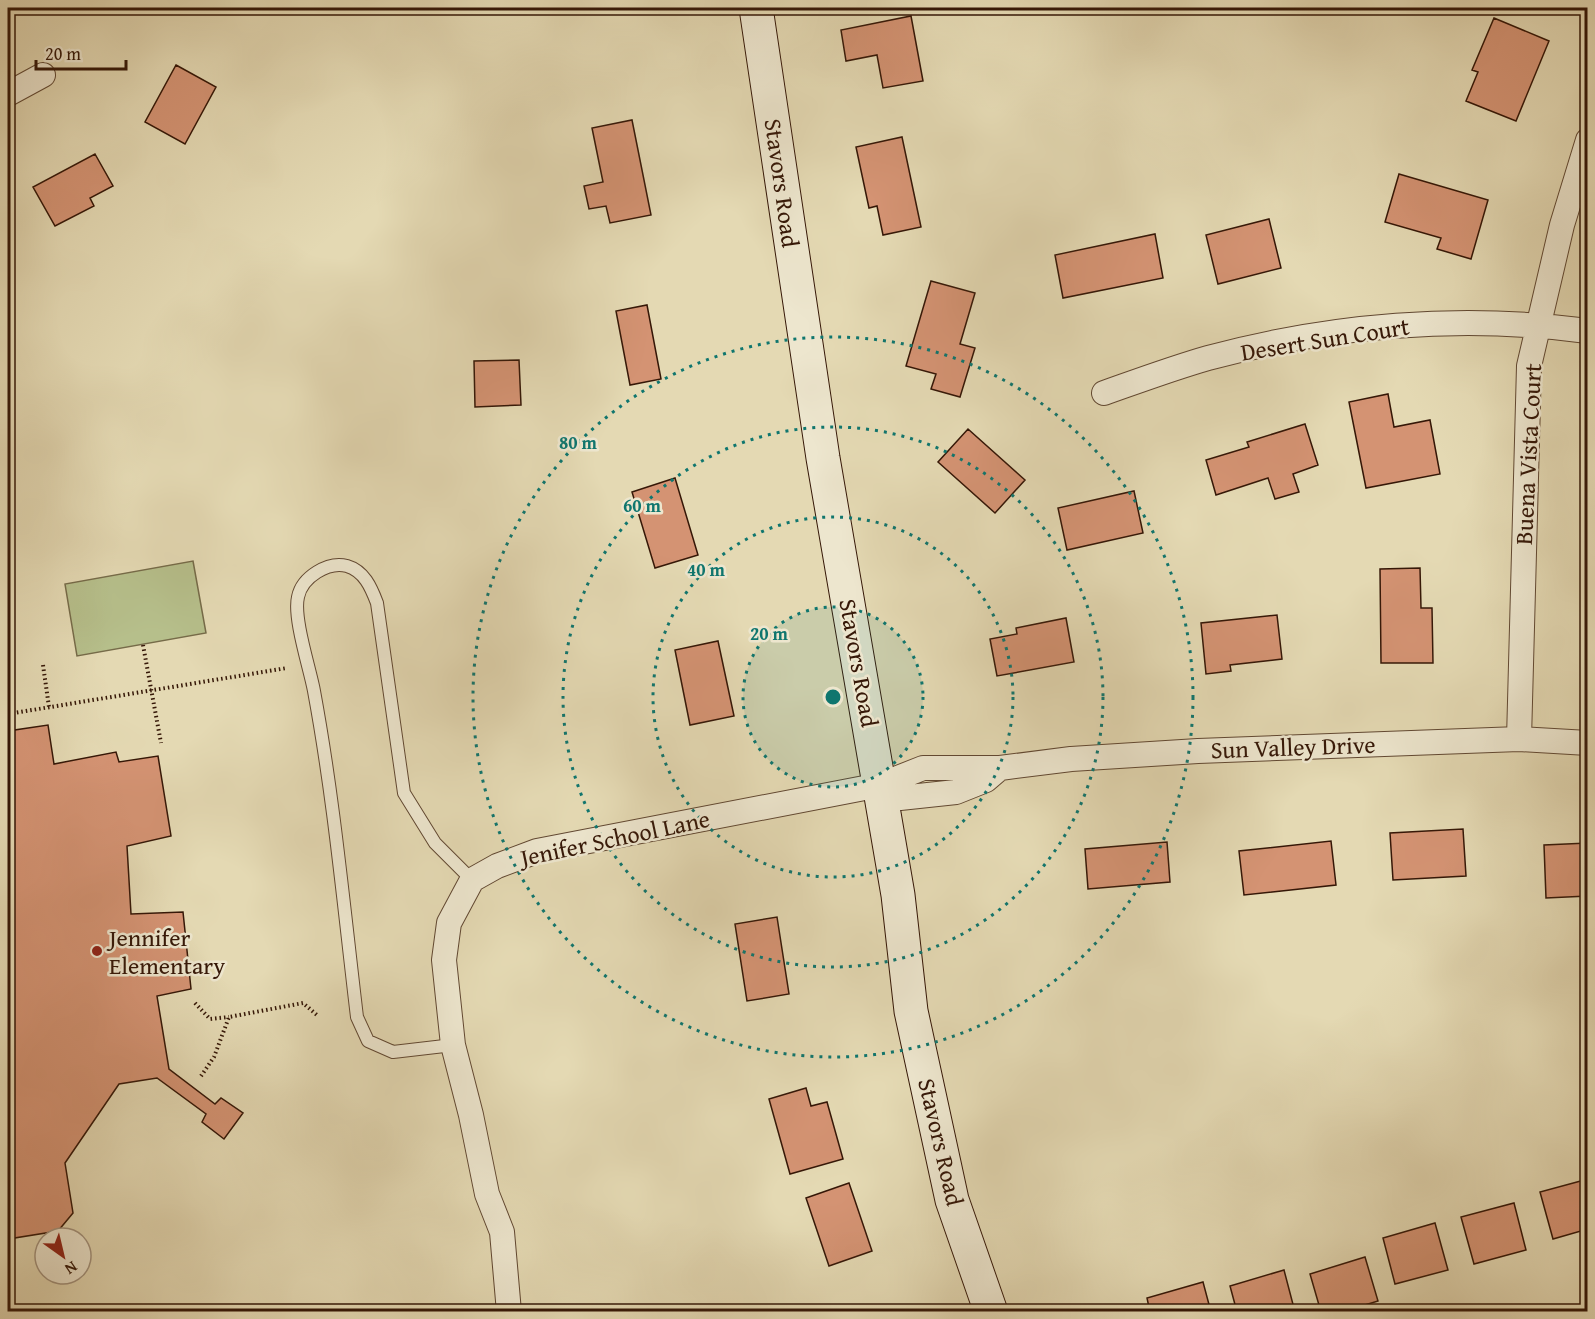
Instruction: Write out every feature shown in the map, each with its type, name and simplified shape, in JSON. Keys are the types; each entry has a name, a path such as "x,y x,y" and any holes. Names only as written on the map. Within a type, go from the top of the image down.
{"street":[{"name":"Stavors Road","path":"756,8 823,458 898,895 911,1011 952,1200 991,1311"},
{"path":"8,94 43,75"},
{"name":"Buena Vista Court","path":"1519,739 1529,366 1562,225 1587,140"},
{"name":"Desert Sun Court","path":"1104,393 1208,358 1302,338 1414,324 1539,324 1587,331"},
{"name":"Sun Valley Drive","path":"880,785 900,798 956,792 986,780 1000,768 1071,759 1198,751 1519,739 1587,743"},
{"name":"Jenifer School Lane","path":"472,880 497,866 537,850 880,785"},
{"path":"472,880 449,923 444,960 453,1045 471,1115 487,1194 502,1232 509,1311"}],"lane":[{"path":"453,1045 393,1052 368,1041 357,1017 322,749 299,616 298,597 308,580 326,566 343,565 357,570 370,585 377,603 405,794 435,843 472,880"}],"path":[{"path":"143,645 161,743"},
{"path":"8,714 308,664"},
{"path":"43,665 49,706"},
{"path":"195,1003 210,1019 303,1004 318,1016"},
{"path":"201,1076 214,1057 229,1017"}],"green space":[{"path":"193,561 206,633 77,656 65,584"}],"building":[{"path":"911,16 923,81 883,88 877,55 846,61 841,30"},
{"path":"1494,18 1549,41 1516,121 1466,101 1478,72 1472,70"},
{"path":"176,65 216,87 185,144 145,122"},
{"path":"632,120 651,215 610,223 606,206 589,209 584,186 603,182 592,128"},
{"path":"902,137 921,227 883,235 877,206 869,208 856,147"},
{"path":"95,154 113,186 90,198 94,206 55,226 33,187"},
{"path":"1399,174 1488,200 1471,259 1437,249 1441,238 1385,222"},
{"path":"1269,219 1281,268 1218,284 1206,235"},
{"path":"1155,234 1163,278 1063,298 1055,255"},
{"path":"931,281 975,293 960,344 975,348 960,397 931,389 936,374 906,366"},
{"path":"647,305 661,379 630,385 616,311"},
{"path":"519,360 521,405 475,407 474,361"},
{"path":"1388,394 1394,427 1430,420 1440,474 1366,488 1349,402"},
{"path":"1305,424 1318,465 1293,474 1299,492 1275,499 1268,478 1216,495 1206,460 1249,447 1247,442"},
{"path":"968,429 1025,480 995,513 938,462"},
{"path":"675,478 698,555 655,568 632,492"},
{"path":"1134,491 1143,533 1067,550 1058,508"},
{"path":"1420,568 1421,608 1432,608 1433,663 1381,663 1380,569"},
{"path":"1277,615 1282,659 1230,665 1231,671 1206,674 1201,623"},
{"path":"1066,618 1074,662 997,676 990,639 1017,634 1016,628"},
{"path":"718,641 734,716 690,725 675,650"},
{"name":"Jennifer Elementary","path":"48,725 54,764 116,752 119,762 158,756 171,836 127,846 131,914 183,912 191,989 157,996 169,1069 215,1104 221,1098 243,1113 224,1139 202,1122 206,1114 157,1078 119,1084 65,1163 73,1213 62,1226 33,1226 33,1235 8,1239 8,731"},
{"path":"1463,829 1466,876 1393,880 1390,833"},
{"path":"1331,841 1336,885 1244,895 1239,851"},
{"path":"1167,842 1170,882 1088,889 1085,849"},
{"path":"1588,843 1588,896 1546,898 1544,845"},
{"path":"777,917 789,994 747,1001 735,924"},
{"path":"806,1088 811,1106 827,1102 843,1159 790,1174 769,1099"},
{"path":"1588,1179 1588,1229 1553,1239 1540,1192"},
{"path":"849,1183 872,1251 829,1266 806,1198"},
{"path":"1514,1203 1526,1250 1474,1264 1461,1217"},
{"path":"1435,1223 1448,1270 1395,1284 1383,1238"},
{"path":"1365,1257 1378,1301 1342,1312 1321,1312 1310,1274"},
{"path":"1284,1270 1295,1312 1237,1312 1230,1286"},
{"path":"1203,1282 1211,1312 1150,1312 1147,1298"}],"place":[{"name":"Jennifer Elementary","path":"97,951"}]}
